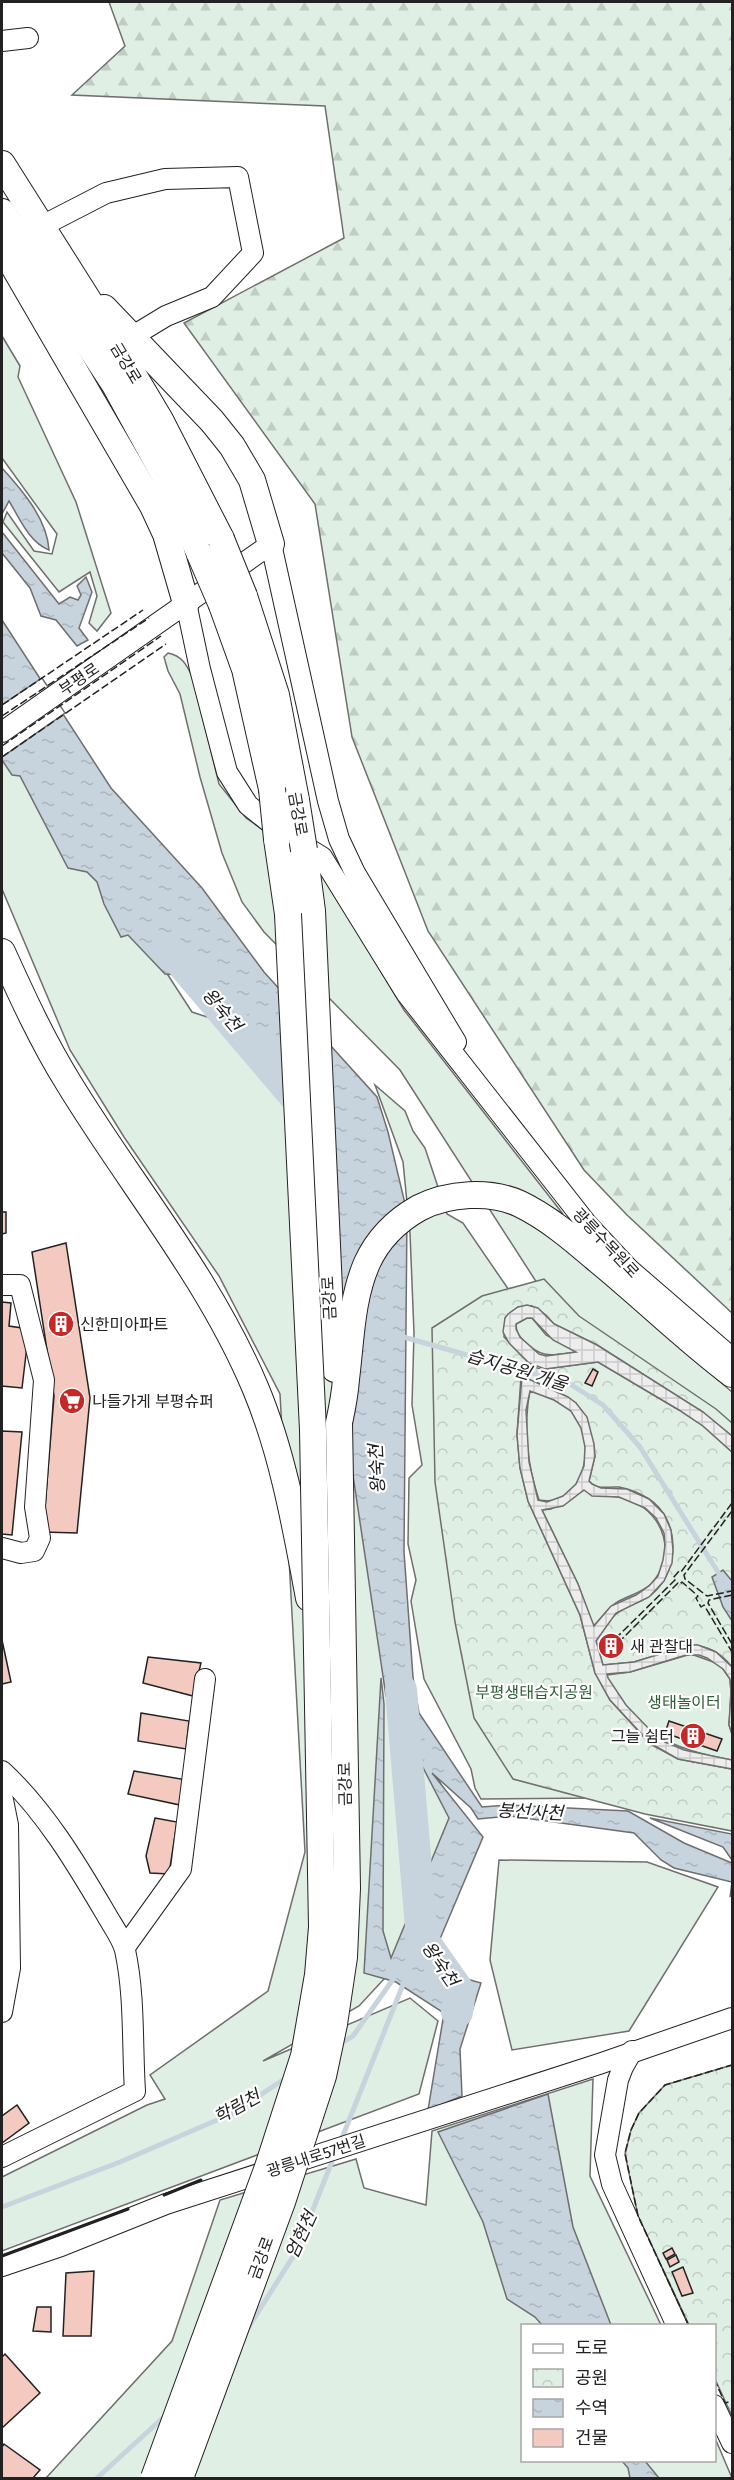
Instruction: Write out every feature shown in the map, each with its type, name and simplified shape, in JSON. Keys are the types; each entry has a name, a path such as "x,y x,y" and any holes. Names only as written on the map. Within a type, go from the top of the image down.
{"main road":[{"name":"금강로","path":"2,164 160,420 222,539 245,669 272,789 278,838 300,912 339,1424 347,1888 344,1957 323,2076 282,2202 180,2478"},
{"name":"금강로","path":"2,212 115,385 170,485 200,554 233,600 276,695 304,850 300,912 322,1927 318,1975 304,2056 264,2178 154,2478"},
{"path":"2,246 153,506 166,534 186,603"},
{"path":"74,279 133,336 232,446 252,480 271,544"},
{"path":"2,952 39,1031 68,1082 184,1254 222,1317 256,1388 290,1500 317,1638"},
{"path":"339,1424 350,1331 358,1288 368,1262 384,1234 403,1218 434,1201 459,1196 499,1198 519,1204 537,1214 573,1239 732,1374"}],"street":[{"path":"2,41 28,38"},
{"path":"42,226 106,193 165,179 238,177 254,253 212,297 166,316 133,336"},
{"path":"271,544 328,801 339,839 355,873 497,1111"},
{"name":"부평로","path":"2,732 271,544"},
{"path":"186,603 200,669 227,772 248,806 283,833 322,857 405,993 497,1111"},
{"name":"광릉수목원로","path":"497,1111 587,1224 629,1269 732,1358"},
{"path":"2,1285 20,1286 44,1380 35,1507 40,1538 34,1551 21,1553 2,1548"},
{"path":"125,1947 181,1869 205,1679"},
{"path":"2,1771 23,1791 51,1827 94,1893 125,1947 131,1991 135,2091 2,2157"},
{"path":"2,1795 8,1825 10,1968 2,2012"},
{"name":"광릉내로57번길","path":"2,2266 61,2246 166,2204 598,2064 732,2018"},
{"path":"632,2051 622,2067 618,2080 605,2156 612,2184 677,2324"},
{"path":"716,2409 732,2443"}],"green space":[{"path":"109,2 732,2 732,1313 627,1215 584,1170 428,931 352,737 315,504 184,323 344,238 325,106 72,95 125,46"},
{"path":"2,336 20,366 18,377 76,502 111,613 97,631 89,623 97,596 90,572 59,592 3,522 7,512 34,551 52,554 57,534 2,458"},
{"path":"168,653 181,659 193,678 219,784 246,818 320,869 404,1010 563,1214 527,1194 533,1220 732,1392 732,1430 564,1325 400,1070 264,932 242,902 222,853 200,777 180,694 168,671 164,657"},
{"path":"2,720 192,1012 256,1033 341,1105 409,1729 460,1817 396,1966 359,2006 263,2061 410,1998 438,2021 419,2094 2,2251 2,2177 147,2105 165,2099 150,2075 268,1991 305,1852 280,1394 219,1276 124,1137 70,1050 2,889"},
{"path":"375,1085 405,1111 413,1131 425,1148 447,1214 463,1223 513,1296 514,1437 597,1798 481,1799 475,1788 471,1769 424,1679 411,1601 416,1580 408,1544 409,1478 422,1465 412,1405 414,1333 410,1233 403,1162"},
{"name":"부평생태습지공원","path":"544,1279 579,1316 716,1409 732,1423 732,1436 703,1412 597,1345 554,1324 546,1315 532,1306 518,1307 505,1318 504,1337 529,1363 537,1368 598,1362 703,1426 732,1452 732,1667 714,1651 690,1645 634,1662 603,1665 596,1641 615,1615 647,1598 661,1585 672,1560 671,1533 667,1520 649,1499 627,1489 599,1487 589,1481 595,1456 576,1403 549,1387 521,1377 517,1434 520,1468 528,1501 580,1615 595,1673 610,1700 650,1744 678,1759 732,1769 732,1831 645,1814 513,1779 474,1718 455,1622 435,1482 432,1328 482,1296"},
{"path":"532,1318 546,1335 577,1352 549,1355 531,1347 519,1336 516,1327 516,1324"},
{"path":"530,1390 567,1407 580,1423 584,1438 583,1469 577,1483 567,1494 555,1500 539,1500 532,1473 527,1446"},
{"path":"584,1490 626,1499 643,1507 653,1516 659,1526 664,1537 665,1549 664,1561 651,1584 614,1604 593,1626 578,1584 542,1510 551,1509"},
{"name":"생태놀이터","path":"691,1654 716,1663 730,1679 729,1725 732,1734 732,1760 691,1751 659,1736 631,1713 607,1678 607,1675 630,1672"},
{"path":"499,1860 647,1862 718,1887 629,2031 512,2050 490,1960"},
{"path":"732,2065 732,2416 716,2381 716,2324 689,2324 638,2216 625,2154 631,2130 639,2113 665,2085"},
{"path":"593,2079 590,2176 661,2324 521,2324 521,2462 716,2462 716,2440 732,2478 46,2478 172,2341 220,2200 356,2159 364,2188 426,2205 432,2131"}],"shaded area":[{"path":"527,1305 538,1308 554,1324 597,1345 703,1412 732,1436 732,1452 703,1426 598,1362 545,1369 529,1363 509,1343 503,1332 505,1318 518,1307","holes":["532,1318 553,1340 576,1352 546,1356 539,1354 520,1337 516,1329 516,1324"]},
{"name":"부평생태습지공원","path":"522,1376 568,1397 587,1417 595,1456 589,1481 592,1484 601,1488 627,1489 649,1499 664,1514 671,1530 673,1550 672,1563 664,1581 649,1597 616,1613 596,1641 603,1665 634,1662 690,1645 698,1645 716,1652 732,1667 732,1734 729,1725 730,1679 723,1669 707,1658 699,1655 686,1655 630,1672 607,1674 626,1705 665,1742 684,1750 732,1760 732,1769 678,1759 650,1743 610,1700 595,1673 580,1615 528,1501 520,1468 517,1435","holes":["530,1391 554,1400 571,1411 581,1428 585,1447 584,1466 576,1484 563,1496 547,1502 538,1500 529,1462 526,1410","584,1490 592,1496 619,1497 645,1508 656,1518 664,1533 665,1545 658,1576 636,1595 611,1606 594,1626 578,1584 542,1510 563,1506"]}],"water":[{"path":"2,468 26,496 39,516 49,550 30,536 9,501 2,514"},
{"path":"2,532 59,604 70,597 78,600 81,595 77,586 86,577 92,592 79,628 88,640 77,646 56,620 41,616 30,588 2,553"},
{"name":"봉선사천","path":"2,620 111,788 202,888 264,972 377,1097 388,1132 407,1212 404,1552 413,1677 419,1713 482,1807 508,1805 628,1811 684,1843 732,1863 732,1882 674,1868 661,1860 634,1833 510,1816 478,1819 471,1808 432,1773 483,1837 437,1946 439,1971 481,1983 460,2049 462,2096 428,2110 444,2013 396,1982 364,1973 381,1678 384,1704 383,1931 391,1958 449,1818 386,1696 307,1168 291,1089 205,981 195,995 178,975 165,974 128,935 121,937 104,904 97,882 87,872 68,868 20,776 12,775 2,760"},
{"path":"723,1570 732,1581 732,1621 723,1607 712,1577"},
{"path":"650,1818 732,1834 732,1860 723,1847"},
{"path":"548,2094 573,2227 611,2324 541,2324 535,2317 507,2299 483,2222 438,2132"},
{"path":"623,2462 646,2462 659,2478 630,2478 628,2468"}],"pier":[{"path":"42,678 65,713 2,757 2,705"}],"building":[{"path":"2,1212 6,1212 6,1233 2,1234"},
{"name":"신한미아파트","path":"66,1243 90,1398 77,1533 43,1532 54,1396 32,1252"},
{"path":"2,1302 11,1303 9,1326 29,1329 22,1388 2,1386"},
{"path":"593,1369 598,1372 592,1386 585,1383"},
{"path":"2,1431 22,1432 12,1535 2,1534"},
{"name":"새 관찰대","path":"610,1635 617,1648 611,1652 604,1639"},
{"path":"2,1640 11,1682 2,1684"},
{"path":"148,1657 201,1663 193,1696 143,1683"},
{"path":"141,1713 189,1721 186,1749 138,1741"},
{"name":"그늘 쉼터","path":"669,1721 722,1739 717,1751 665,1733"},
{"path":"134,1771 187,1780 180,1805 128,1794"},
{"path":"155,1818 177,1822 169,1874 150,1873 146,1856"},
{"path":"17,2105 29,2123 2,2143 2,2116"},
{"path":"672,2248 675,2254 666,2259 663,2253"},
{"path":"676,2255 679,2262 670,2267 667,2260"},
{"path":"683,2267 693,2293 682,2296 672,2272"},
{"path":"94,2271 91,2336 63,2336 66,2273"},
{"path":"37,2307 51,2307 51,2332 33,2331"},
{"path":"5,2354 40,2393 2,2428 2,2357"},
{"path":"4,2444 40,2470 33,2478 2,2478 2,2447"}],"waterway":[{"name":"왕숙천","path":"174,954 311,1115"},
{"name":"습지공원 개울","path":"400,1336 570,1384 603,1405 640,1447 721,1577"},
{"name":"왕숙천","path":"401,1690 422,1939 460,1993 457,2012"},
{"name":"학림천","path":"337,2046 353,2036 396,1975"},
{"name":"엄현천","path":"340,2143 404,1982"},
{"name":"학림천","path":"2,2207 120,2162 231,2114 286,2078"},
{"name":"엄현천","path":"248,2328 296,2252 335,2154"},
{"name":"엄현천","path":"97,2478 166,2415"}],"fence":[{"path":"2,705 143,610"},
{"path":"2,716 149,618"},
{"path":"2,746 161,636"},
{"path":"2,757 166,644"},
{"path":"615,1639 675,1580 673,1578 679,1571 681,1572 732,1503"},
{"path":"732,1511 684,1575 685,1579 707,1596 732,1591"},
{"path":"618,1643 678,1583 682,1582 698,1596 696,1598 701,1607 704,1605 732,1652"},
{"path":"732,1595 709,1600 708,1603 732,1644"},
{"path":"688,2324 638,2216 625,2153 631,2130 639,2113 665,2085 732,2065"},
{"path":"716,2383 725,2403 732,2401"}],"wall":[{"path":"164,2195 201,2180"},
{"path":"2,2256 128,2209"}],"place":[{"name":"신한미아파트","path":"61,1324"},
{"name":"나들가게 부평슈퍼","path":"72,1401"},
{"name":"새 관찰대","path":"611,1646"},
{"name":"그늘 쉼터","path":"693,1736"}]}
